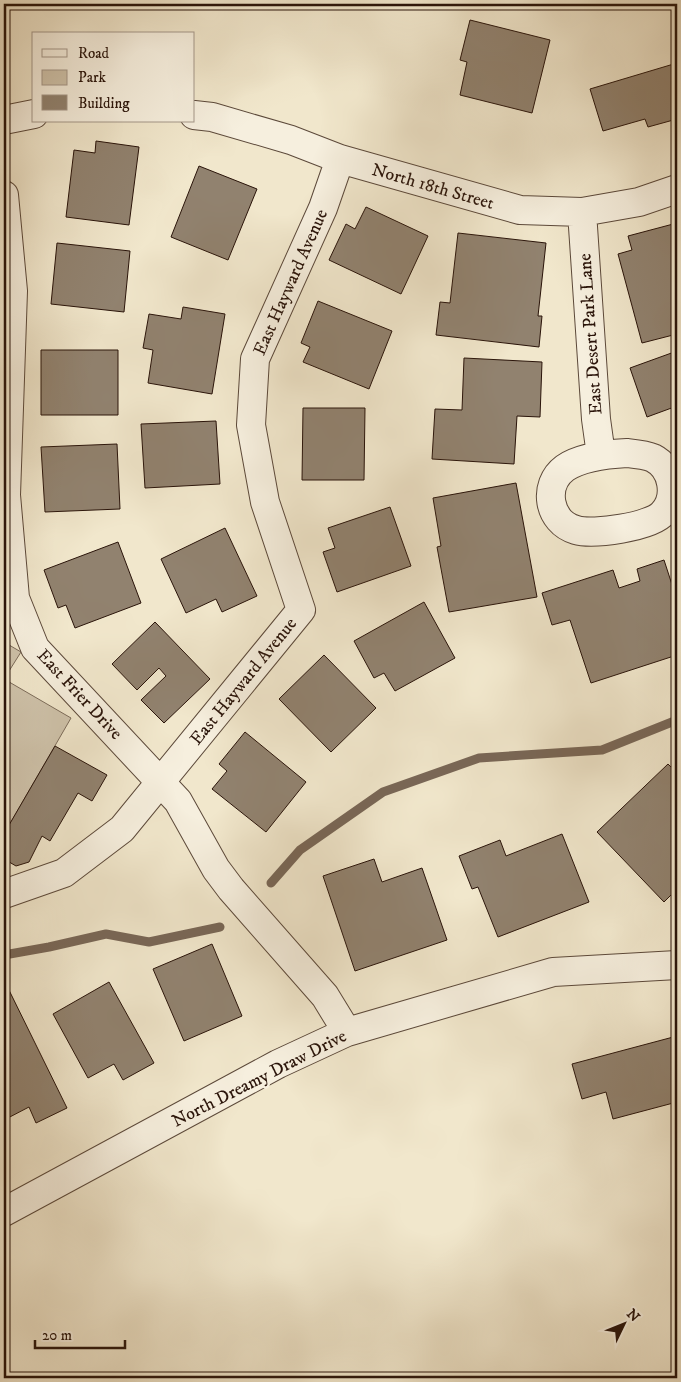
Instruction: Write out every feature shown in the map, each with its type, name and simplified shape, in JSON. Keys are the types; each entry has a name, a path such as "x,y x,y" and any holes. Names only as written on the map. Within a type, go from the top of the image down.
{"street":[{"path":"4,120 32,114"},
{"name":"North 18th Street","path":"195,115 212,118 291,140 340,159 520,210 582,212 639,202 677,189"},
{"name":"East Hayward Avenue","path":"4,894 64,872 122,829 301,610 265,502 251,425 255,359 323,208 340,159"},
{"name":"East Frier Drive","path":"4,195 14,291 6,495 15,598 35,648 134,753 184,810 216,869 231,889 325,996 346,1032"},
{"name":"East Desert Park Lane","path":"582,212 596,419 602,455"},
{"name":"North Dreamy Draw Drive","path":"4,1212 278,1064 346,1032 553,972 677,965"}],"green space":[{"path":"4,642 21,652 4,679"},
{"path":"4,679 71,718 4,834"}],"building":[{"path":"470,20 550,40 532,113 460,95 467,62 460,60"},
{"path":"677,63 677,119 648,127 645,119 603,131 590,89"},
{"path":"96,141 139,147 129,225 66,217 74,150 95,153"},
{"path":"199,166 257,189 228,260 171,237"},
{"path":"366,207 428,236 401,294 329,260 346,224 355,229"},
{"path":"677,223 677,334 642,343 618,254 632,250 628,236"},
{"path":"458,233 546,243 538,316 542,316 539,347 436,335 440,302 450,303"},
{"path":"57,243 130,251 124,312 51,304"},
{"path":"318,301 392,331 369,389 303,362 310,347 301,343"},
{"path":"183,307 225,314 212,394 148,383 153,350 143,348 149,314 181,319"},
{"path":"41,350 118,350 118,415 41,415"},
{"path":"677,351 677,406 647,417 630,368"},
{"path":"464,358 542,362 540,417 517,416 514,464 432,459 435,409 462,410"},
{"path":"303,408 365,408 364,480 302,480"},
{"path":"216,421 220,484 145,488 141,424"},
{"path":"117,444 120,509 45,512 41,447"},
{"path":"516,483 537,597 449,612 437,547 441,546 433,498"},
{"path":"390,507 411,566 337,592 323,552 335,548 328,528"},
{"path":"225,528 257,596 222,612 216,599 186,613 161,559"},
{"path":"118,542 141,603 75,628 66,605 58,608 44,570"},
{"path":"664,560 677,600 677,655 591,683 570,620 552,625 542,593 613,570 619,588 640,581 637,569"},
{"path":"424,602 455,658 395,691 384,673 374,678 354,641"},
{"path":"155,622 210,679 164,723 141,700 166,676 159,668 137,690 112,664"},
{"path":"324,655 376,708 331,752 279,699"},
{"path":"245,732 306,782 266,832 212,789 227,771 219,764"},
{"path":"55,746 107,775 92,801 78,793 50,841 42,836 29,862 16,866 4,859 4,842 8,834 5,832"},
{"path":"668,764 677,773 677,889 664,902 597,832"},
{"path":"562,834 589,902 498,937 478,887 472,889 459,856 500,840 506,856"},
{"path":"374,859 382,882 422,868 447,940 355,971 323,876"},
{"path":"212,944 242,1016 184,1041 153,969"},
{"path":"5,982 67,1108 36,1123 29,1107 4,1120"},
{"path":"109,982 154,1063 123,1080 114,1064 88,1078 53,1014"},
{"path":"677,1036 677,1102 613,1119 606,1092 582,1099 572,1064"}],"waterway":[{"path":"271,883 300,850 383,792 479,758 602,750 677,720"},
{"path":"4,955 106,934 149,942 220,927"}]}
